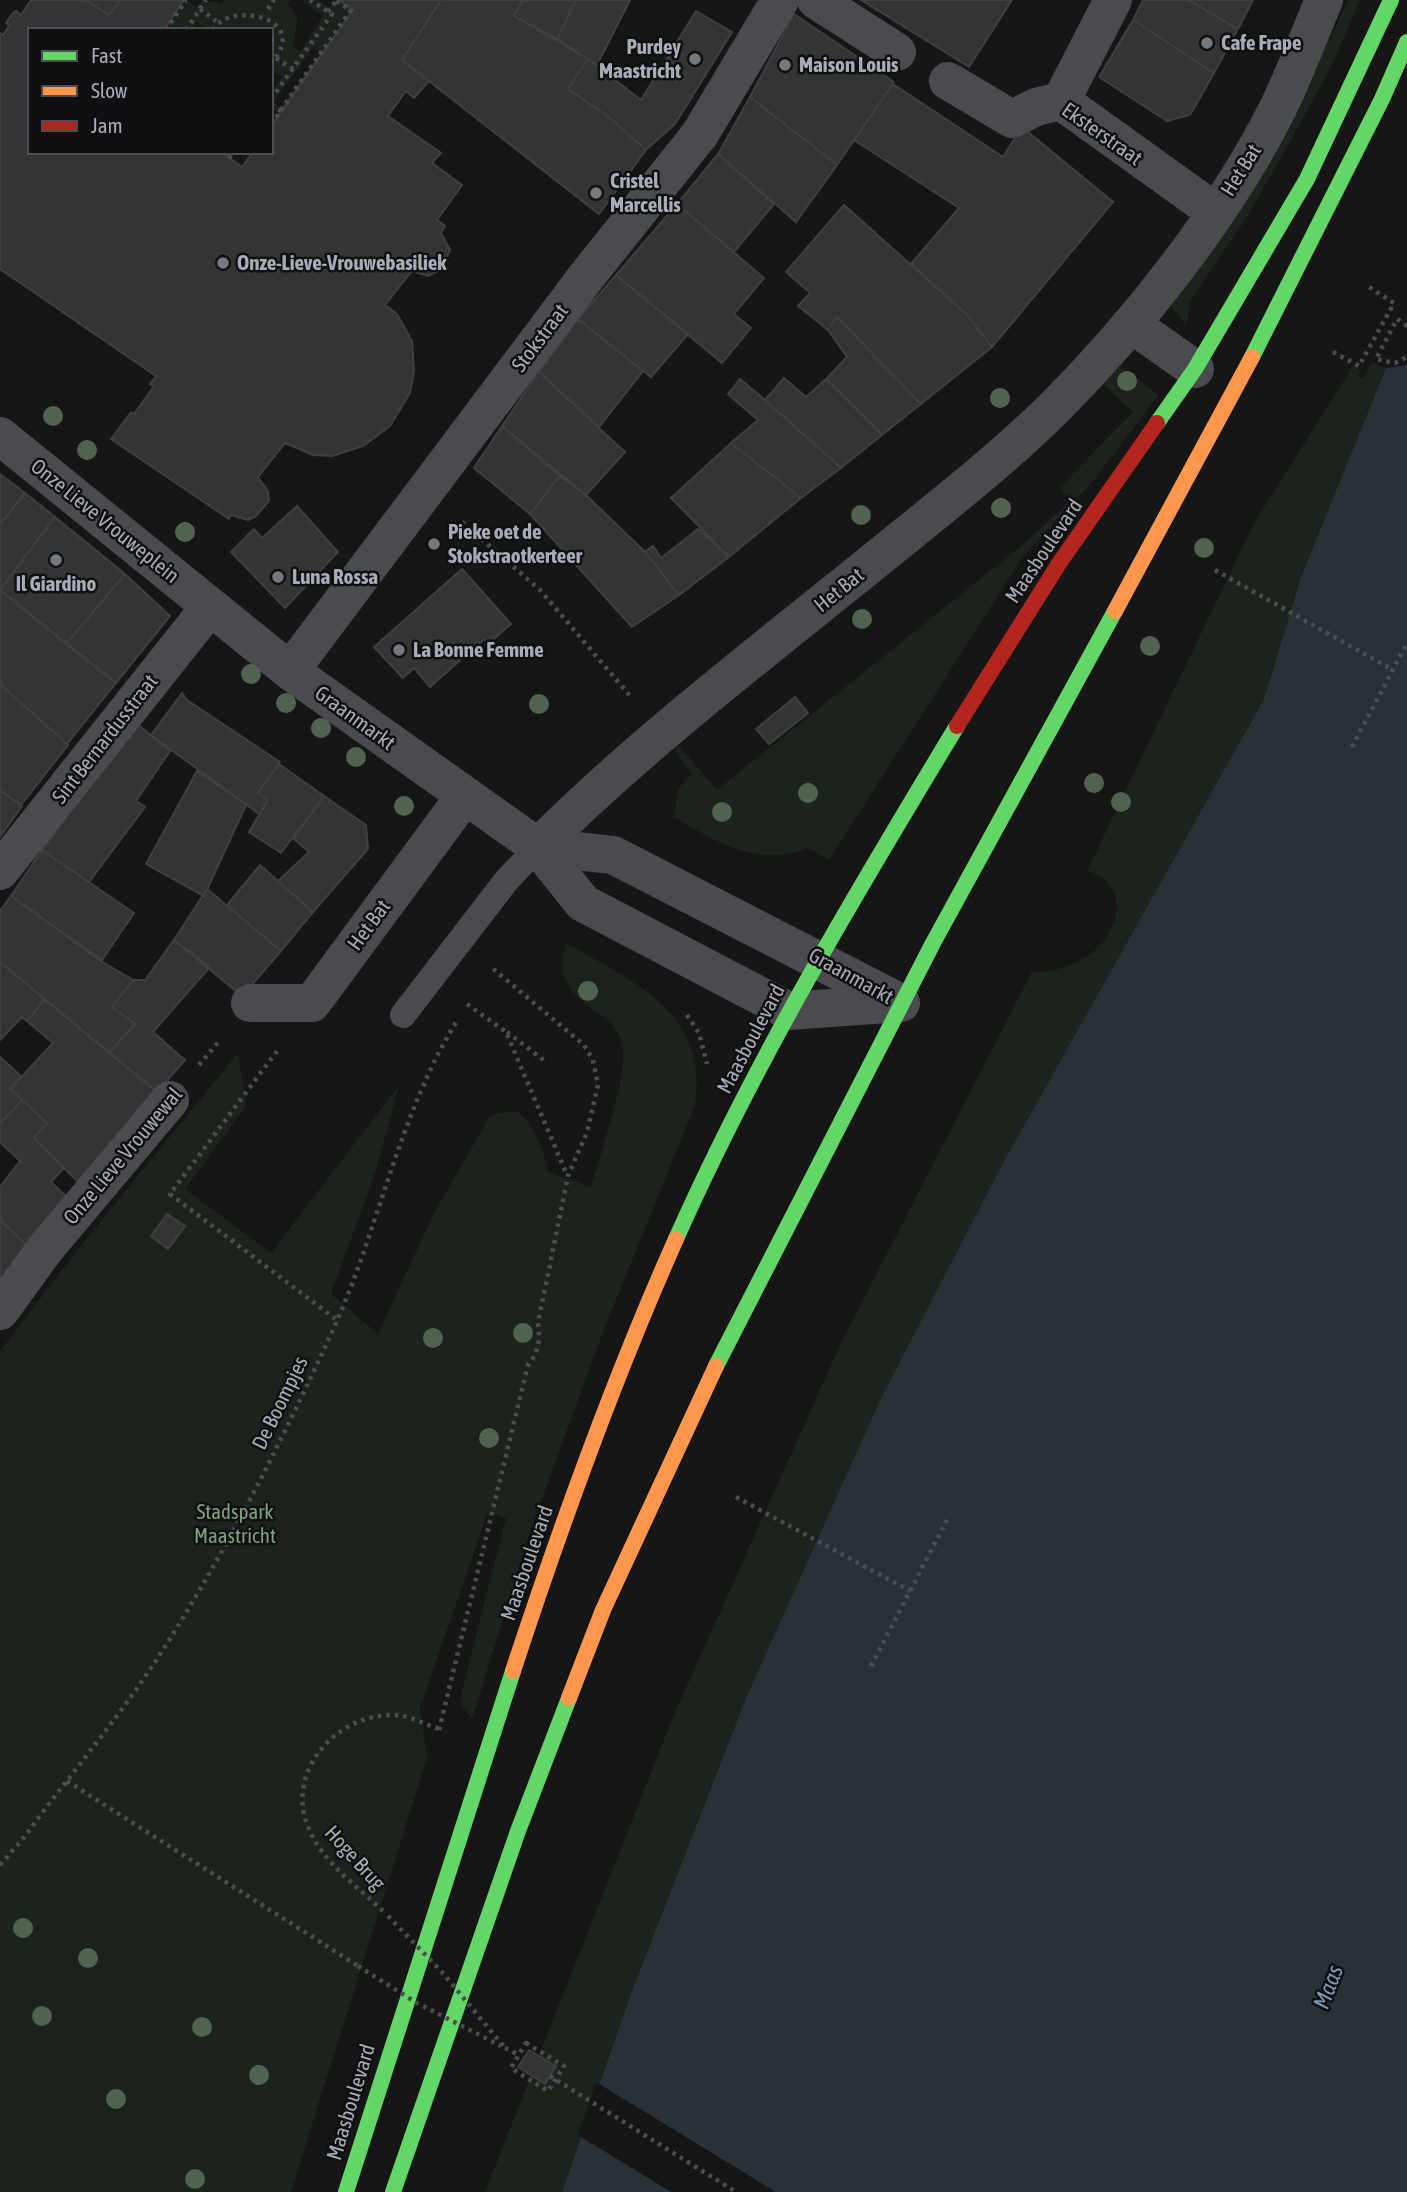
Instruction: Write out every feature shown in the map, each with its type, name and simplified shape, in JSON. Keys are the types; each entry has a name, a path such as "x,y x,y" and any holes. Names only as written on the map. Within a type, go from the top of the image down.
{"main road":[{"name":"Maasboulevard","path":"346,2192 478,1773 595,1435 673,1242 789,1011 891,833 1044,587 1195,369 1307,179 1391,0"},
{"path":"393,2192 518,1831 603,1610 730,1335 901,1003 1216,427 1382,99 1407,42"}],"street":[{"name":"Stokstraat","path":"290,671 586,277 701,134 780,0"},
{"path":"816,0 897,52"},
{"path":"1061,101 1113,0"},
{"name":"Het Bat","path":"538,848 588,797 971,483 1053,409 1131,324 1214,212 1277,109 1324,0"},
{"name":"Eksterstraat","path":"948,81 1012,119 1036,107 1061,101 1214,212"},
{"path":"1131,324 1195,369"},
{"name":"Onze Lieve Vrouweplein","path":"0,436 209,608"},
{"name":"Graanmarkt","path":"209,608 290,671 538,848 583,903 789,1011 901,1003"},
{"name":"Sint Bernardusstraat","path":"0,871 209,608"},
{"name":"Het Bat","path":"312,1003 464,797"},
{"name":"Graanmarkt","path":"538,848 613,855 819,958 901,1003"},
{"path":"250,1003 312,1003"},
{"name":"Onze Lieve Vrouwewal","path":"0,1311 45,1249 170,1100"}],"lane":[{"path":"403,1015 506,881 538,848"}],"path":[{"path":"167,28 186,0"},
{"path":"187,28 206,0"},
{"path":"273,61 282,36 280,24 266,8 274,0"},
{"path":"310,0 342,23"},
{"path":"273,96 311,43 336,0 351,10 273,121"},
{"path":"200,9 216,21"},
{"path":"214,28 222,13"},
{"path":"311,43 322,51"},
{"path":"276,58 293,69"},
{"path":"273,106 281,111"},
{"path":"229,158 232,154"},
{"path":"1334,352 1359,366 1394,303 1369,288"},
{"path":"1407,326 1397,320 1376,359 1395,363 1407,358"},
{"path":"1377,332 1388,337"},
{"path":"466,526 540,590 664,734"},
{"path":"1215,570 1393,670"},
{"path":"1352,747 1407,643"},
{"path":"487,973 497,958"},
{"path":"439,1730 528,1366 536,1356 540,1337 537,1323 568,1176 587,1132 598,1085 593,1060 573,1033 491,967"},
{"name":"De Boompjes","path":"0,1865 67,1781 154,1663 268,1465 337,1320 380,1209 419,1092 472,996"},
{"name":"Onze Lieve Vrouwewal","path":"170,1100 250,1003"},
{"path":"312,1003 170,1194 337,1320"},
{"path":"467,1004 546,1062"},
{"path":"684,1010 699,1033 708,1069"},
{"path":"506,1032 568,1176"},
{"path":"736,1497 910,1591"},
{"path":"871,1666 947,1520"},
{"name":"Hoge Brug","path":"412,1719 393,1715 371,1717 352,1724 335,1735 314,1759 303,1789 302,1809 313,1837 324,1854 442,1972 505,2048"},
{"name":"Hoge Brug","path":"67,1781 167,1847 417,2003 505,2048 519,2054 526,2043 564,2066 553,2078"},
{"path":"519,2054 510,2068 548,2091 553,2078 736,2192"}],"green space":[{"path":"184,0 197,7 202,0 221,3 224,0 290,0 288,4 298,19 292,47 300,52 323,16 301,0 317,0 329,7 334,0 353,10 273,123 278,112 273,109 273,89 282,77 273,73 273,28 205,28 197,22 193,28 165,28","holes":["313,48 320,53 280,108 274,102"]},
{"path":"1348,0 1360,0 1333,63 1247,217 1191,300 1186,325 1170,305 1266,156 1309,79"},
{"path":"1372,362 1386,368 1301,577 1264,699 1004,1161 881,1398 746,1698 630,1996 562,2192 485,2192 673,1717 842,1341 1032,972 1056,970 1079,961 1093,952 1110,931 1117,907 1115,895 1101,876 1087,871 1254,523 1353,366 1361,370 1358,377 1363,379"},
{"path":"1120,366 1159,395 1094,480 1022,558 829,860 808,848 772,855 755,854 722,843 674,817 678,789 692,774 674,749 679,746 717,790 1030,539 1070,500 1059,488 1133,412 1103,384"},
{"name":"Stadspark Maastricht","path":"566,943 640,987 661,1004 678,1023 690,1046 696,1073 695,1105 603,1332 532,1526 472,1719 461,1705 462,1691 506,1518 488,1512 420,1708 427,1758 291,2192 0,2192 0,1351 75,1253 238,1053 246,1106 185,1189 271,1253 400,1084 375,1173 331,1294 378,1334 434,1213 489,1118 497,1113 516,1111 523,1116 538,1138 548,1172 591,1187 618,1094 623,1058 622,1044 607,1020 573,992 565,979 563,964"}],"water":[{"name":"Maas","path":"1407,365 1407,2192 562,2192 630,1996 746,1698 881,1398 1004,1161 1264,699 1301,577 1386,368"}],"pier":[{"path":"596,2082 776,2192 671,2192 578,2135"}],"building":[{"name":"Onze-Lieve-Vrouwebasiliek","path":"31,0 85,0 109,15 120,0 184,0 165,28 28,28 28,154 224,154 242,167 252,154 273,154 273,123 353,10 338,0 441,0 402,60 429,81 414,98 406,91 388,116 441,153 432,163 462,185 437,220 445,226 441,233 450,250 443,268 428,276 412,271 385,305 397,314 412,341 414,371 410,393 390,426 363,446 332,456 313,455 285,443 258,477 268,491 269,501 255,517 248,520 231,515 229,519 111,439 131,412 134,414 154,386 150,384 156,376 0,269 0,33 3,35 9,26 6,23 13,13 16,11 21,15"},
{"path":"85,0 120,0 109,15"},
{"path":"441,0 523,0 514,16 588,59 568,89 609,117 646,150 599,214 402,60"},
{"path":"523,0 576,0 557,39 514,16"},
{"path":"576,0 630,0 597,65 557,39"},
{"path":"861,0 1012,0 969,67"},
{"path":"1143,0 1188,0 1238,29 1214,73 1133,20"},
{"path":"1188,0 1253,0 1238,29"},
{"path":"696,11 732,32 675,124 646,150 609,117 568,89 588,59 641,100"},
{"path":"794,14 894,82 837,165 750,97"},
{"path":"1133,20 1214,73 1190,115 1167,121 1099,77"},
{"path":"893,84 1003,157 1022,127 1113,202 992,347 967,315 911,264 959,208 854,140"},
{"path":"750,97 837,165 796,222 718,154"},
{"path":"718,154 774,204 734,252 677,204"},
{"path":"677,204 764,278 734,314 751,328 722,363 616,275"},
{"path":"844,205 967,315 992,347 921,404 837,317 828,330 798,306 810,293 786,272"},
{"path":"616,275 688,334 651,377 578,319"},
{"path":"837,317 921,404 882,435 826,379 847,357 828,330"},
{"path":"578,319 643,371 599,427 539,372"},
{"path":"539,372 625,452 586,495 502,426"},
{"path":"784,378 806,397 826,379 882,435 841,468 765,400"},
{"path":"740,379 841,468 801,498 731,443 758,420 728,394"},
{"path":"502,426 560,476 530,514 474,468"},
{"path":"731,443 801,498 729,557 671,498"},
{"path":"0,474 25,493 0,524"},
{"path":"560,476 586,495 645,552 679,595 632,627 530,514"},
{"path":"25,493 55,517 0,590 0,524"},
{"path":"297,506 338,552 285,608 231,552 254,529 262,538"},
{"path":"55,517 125,574 66,644 0,590"},
{"path":"698,529 729,557 679,595 645,552 653,546 661,558"},
{"path":"462,569 511,624 488,644 484,639 430,687 414,668 403,678 374,647"},
{"path":"125,574 170,616 116,683 66,644"},
{"path":"0,590 116,683 67,744 0,684"},
{"path":"0,684 68,745 21,805 0,790"},
{"path":"182,693 187,700 280,762 258,793 268,800 259,814 151,735"},
{"path":"795,697 808,713 769,744 756,729"},
{"path":"136,723 170,751 136,801 145,807 89,882 42,850"},
{"path":"279,764 324,796 281,853 249,832 268,800 258,793"},
{"path":"197,771 246,805 204,896 146,864"},
{"path":"0,790 22,806 0,837"},
{"path":"324,796 366,825 368,849 313,912 278,881 309,852 294,839"},
{"path":"42,850 134,913 102,960 11,896"},
{"path":"260,865 313,912 281,951 227,905"},
{"path":"207,889 281,951 242,996 174,940"},
{"path":"11,896 101,961 133,980 112,1007 135,1024 109,1053 0,962 0,911"},
{"path":"174,940 210,967 153,1032 185,1060 157,1092 109,1053 135,1024 112,1007 133,980 145,980"},
{"path":"0,962 45,999 27,1021 22,1017 0,1040"},
{"path":"45,999 157,1092 79,1183 34,1138 47,1123 10,1089 53,1043 27,1021"},
{"path":"0,1057 21,1076 10,1089 22,1100 0,1124"},
{"path":"22,1100 47,1123 34,1138 64,1168 51,1182 68,1198 29,1247 0,1220 0,1187 20,1161 0,1142 0,1124"},
{"path":"167,1214 185,1226 168,1249 151,1236"},
{"path":"0,1220 29,1247 0,1281"},
{"path":"529,2050 556,2066 545,2084 518,2067"}],"traffic: fast":[{"path":"1157,423 1195,369 1307,179 1391,0"},
{"path":"1252,357 1382,99 1407,42"},
{"path":"716,1366 933,943 1115,611"},
{"path":"676,1239 739,1107 808,978 957,726"},
{"path":"346,2192 513,1671"},
{"path":"393,2192 518,1831 569,1698"}],"traffic: slow":[{"path":"1115,611 1252,357"},
{"path":"513,1671 589,1453 676,1239"},
{"path":"569,1698 603,1610 716,1366"}],"traffic: jam":[{"path":"957,726 1058,565 1157,423"}],"place":[{"name":"Cafe Frape","path":"1207,43"},
{"name":"Purdey Maastricht","path":"695,59"},
{"name":"Maison Louis","path":"785,65"},
{"name":"Cristel Marcellis","path":"596,193"},
{"name":"Onze-Lieve-Vrouwebasiliek","path":"223,263"},
{"name":"Pieke oet de Stokstraotkerteer","path":"434,544"},
{"name":"Il Giardino","path":"56,560"},
{"name":"Luna Rossa","path":"278,577"},
{"name":"La Bonne Femme","path":"399,650"}]}
